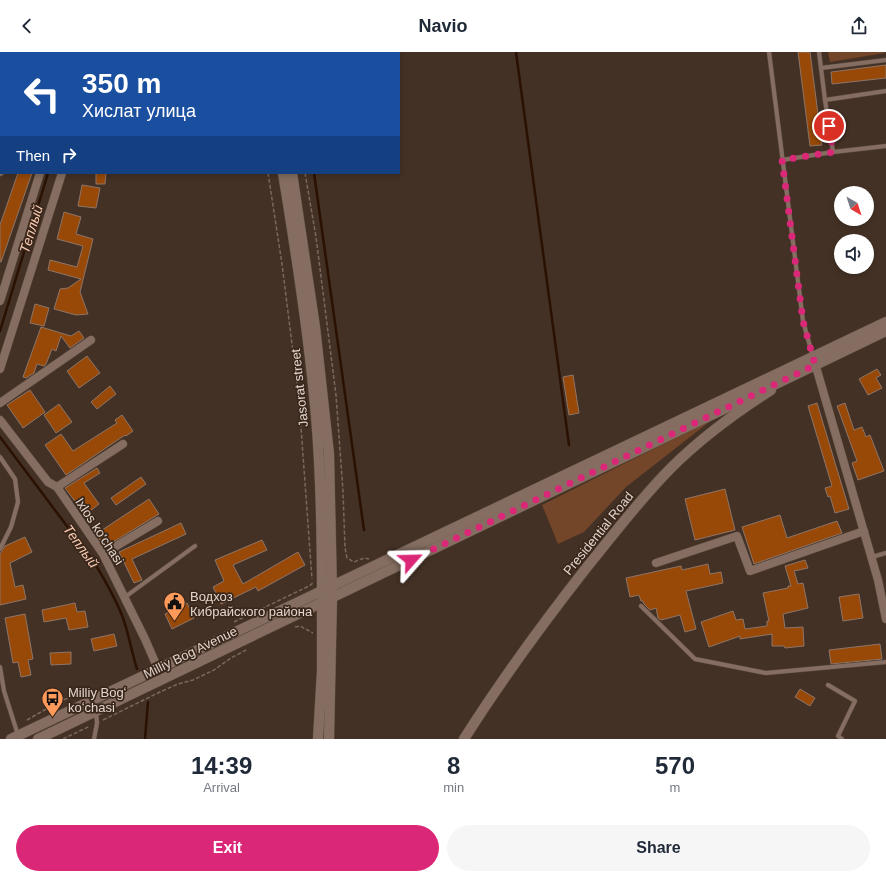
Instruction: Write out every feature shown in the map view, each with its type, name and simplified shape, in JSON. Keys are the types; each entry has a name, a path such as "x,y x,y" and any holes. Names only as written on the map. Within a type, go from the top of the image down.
{"main road":[{"name":"Jasorat street","path":"283,174 298,265 314,396 321,493 322,671 318,739"},
{"name":"Jasorat street","path":"292,174 315,327 328,454 332,585 329,739"},
{"path":"789,378 814,361 886,322"},
{"path":"814,361 886,331"},
{"name":"Milliy Bog Avenue","path":"15,734 158,669 332,585 814,361"},
{"name":"Milliy Bog Avenue","path":"38,739 789,378"},
{"name":"Presidential Road","path":"464,739 505,676 538,630 654,486 689,451 715,430 747,406 789,378"}],"street":[{"path":"0,301 40,174"},
{"path":"0,369 62,174"},
{"path":"0,403 91,340"},
{"path":"814,361 872,557 886,619"},
{"name":"Ixlos ko'chasi","path":"0,420 48,482 57,487 103,554 158,669"},
{"path":"57,487 123,444"},
{"path":"103,554 158,521"},
{"path":"656,563 737,536 750,571 864,531"}],"lane":[{"path":"769,52 803,321 814,361"},
{"path":"819,52 833,152"},
{"path":"821,68 886,60"},
{"path":"826,100 886,91"},
{"path":"782,160 886,146"},
{"path":"0,457 15,479 18,502 11,527 0,549"},
{"path":"125,598 195,546"},
{"path":"872,557 886,553"},
{"path":"641,606 695,659 766,673 886,662"},
{"path":"0,668 2,692 15,734"},
{"path":"828,685 855,701 837,738 842,739"},
{"path":"94,739 97,723 96,711"}],"path":[{"path":"230,624 312,584 299,400 282,264 268,174"},
{"path":"305,174 316,238 336,395 343,492 345,548 347,558 351,561 354,562 364,558 370,559"},
{"path":"291,628 300,626 316,634"},
{"path":"63,739 160,692 178,684 193,680 214,670 231,658 251,648"},
{"path":"15,734 60,701 94,689"}],"shaded area":[{"path":"828,52 885,52 885,53 830,62"},
{"path":"713,419 626,487 584,532 558,544 542,505"}],"building":[{"path":"798,52 810,52 822,145 810,146"},
{"path":"886,65 886,78 832,84 831,72"},
{"path":"18,174 32,174 1,262 0,225"},
{"path":"96,174 106,174 105,184 96,184"},
{"path":"82,185 100,188 96,208 78,206"},
{"path":"64,212 81,217 76,234 93,239 80,292 88,314 76,315 54,309 60,289 68,288 81,279 48,270 50,260 77,267 83,246 57,239"},
{"path":"35,304 49,308 44,326 30,323"},
{"path":"41,327 71,336 79,331 84,338 70,348 61,336 56,351 52,349 46,364 44,366 37,364 34,373 26,378 23,377"},
{"path":"87,356 100,373 79,388 67,371"},
{"path":"877,369 881,375 876,378 882,388 868,395 859,379"},
{"path":"573,375 579,413 569,415 563,377"},
{"path":"110,386 116,394 97,409 91,402"},
{"path":"30,390 45,412 23,428 7,405"},
{"path":"817,403 849,509 835,513 830,496 828,497 825,488 832,486 808,406"},
{"path":"845,403 854,430 862,427 866,437 870,435 884,471 858,480 852,463 857,461 837,406"},
{"path":"59,404 72,422 56,433 44,415"},
{"path":"122,415 133,431 66,475 45,445 61,434 73,451 117,423 115,420"},
{"path":"97,468 100,473 84,483 99,504 85,515 65,488"},
{"path":"141,477 146,484 116,505 111,498"},
{"path":"725,489 735,530 695,540 685,499"},
{"path":"149,499 159,514 105,547 96,534"},
{"path":"780,515 787,538 837,521 842,533 754,564 742,527"},
{"path":"181,523 186,534 132,559 142,580 134,583 119,552"},
{"path":"25,537 32,552 10,563 15,587 23,585 26,599 0,605 0,554 5,546"},
{"path":"262,540 267,550 233,565 243,584 298,552 305,565 258,591 256,587 221,604 213,587 224,581 215,560"},
{"path":"805,560 808,568 794,571 798,584 803,583 808,608 783,614 785,628 803,627 804,646 785,648 784,646 772,646 772,634 740,639 740,636 709,647 701,622 733,611 736,620 743,619 745,629 767,626 767,621 769,621 763,593 788,588 788,586 791,586 785,566"},
{"path":"708,564 710,574 721,572 723,583 686,591 696,629 685,632 680,615 661,620 658,618 656,608 650,610 643,601 641,601 639,595 630,597 626,578 681,566 682,570"},
{"path":"859,594 863,618 843,621 839,597"},
{"path":"75,603 77,612 85,611 88,627 69,630 66,618 44,622 42,610"},
{"path":"187,603 194,618 172,629 165,614"},
{"path":"25,614 33,659 28,660 31,675 21,677 18,662 13,663 5,618"},
{"path":"114,634 117,646 94,651 91,639"},
{"path":"880,644 882,659 831,664 829,650"},
{"path":"71,652 71,664 51,665 50,653"},
{"path":"800,689 815,698 810,706 795,697"}],"waterway":[{"path":"516,52 569,445"},
{"name":"Теплый","path":"0,331 48,174"},
{"path":"314,174 364,530"},
{"name":"Теплый","path":"0,437 94,562 121,613 137,669"},
{"name":"Теплый","path":"145,739 148,702"}],"place":[{"name":"Водхоз Кибрайского района","path":"175,622"},
{"name":"Milliy Bogʻ koʻchasi","path":"53,718"}],"route":[{"path":"411,560 815,365 803,321 782,160 833,152 829,126"}]}
